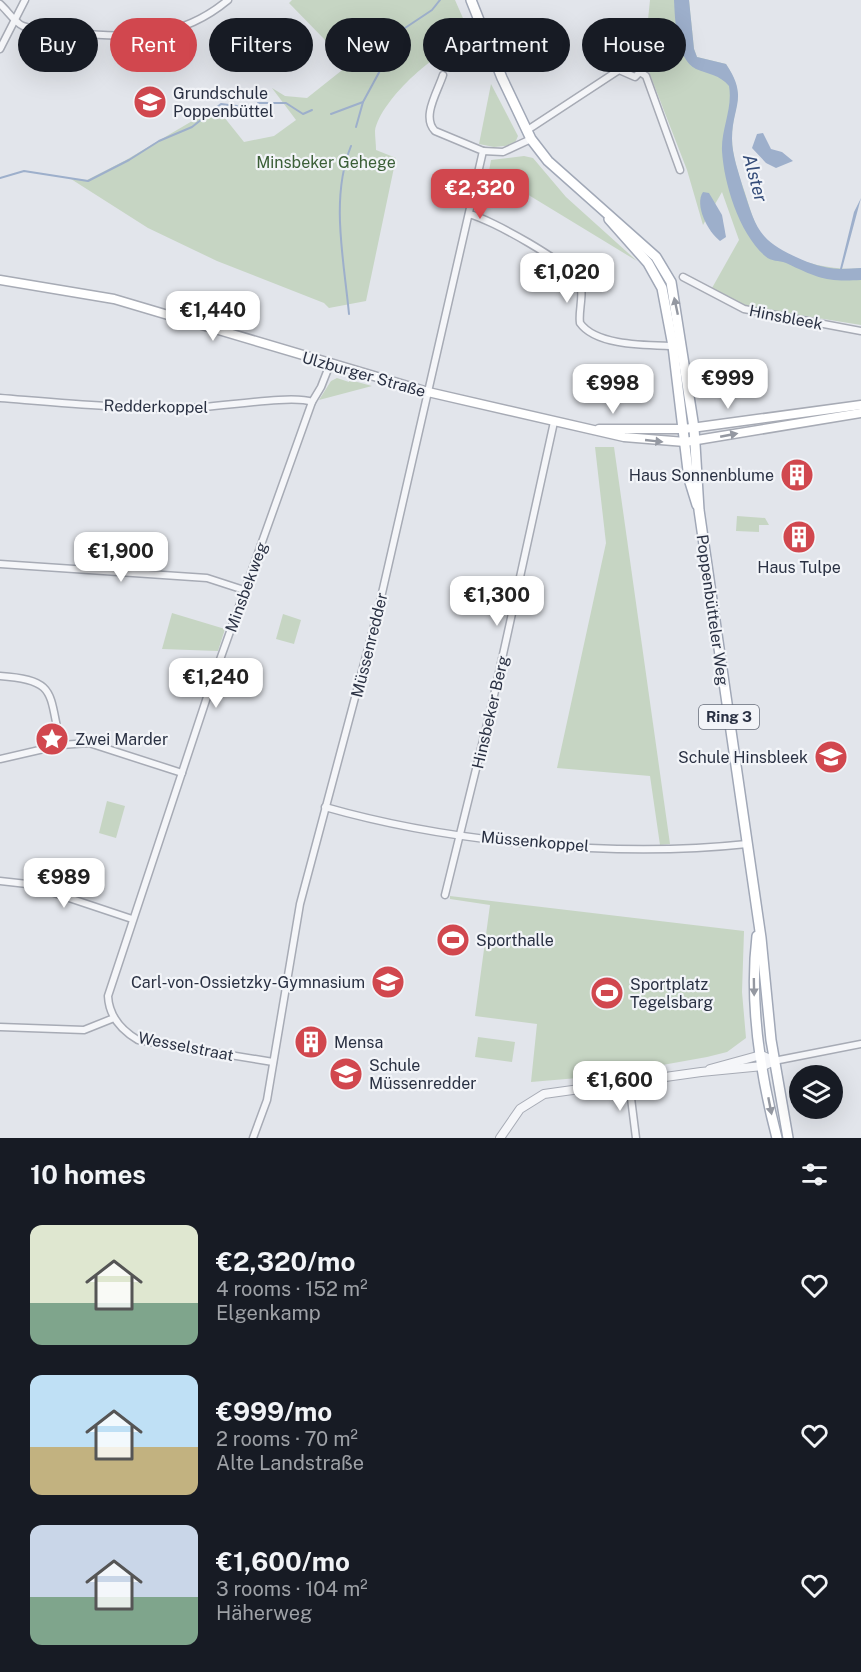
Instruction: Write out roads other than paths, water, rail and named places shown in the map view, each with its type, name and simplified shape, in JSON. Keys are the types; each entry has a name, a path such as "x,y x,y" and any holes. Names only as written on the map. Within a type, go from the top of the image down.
{"main road":[{"name":"Poppenbütteler Weg","path":"471,0 528,135 548,161 656,256 671,282 680,322 696,441 699,510 747,844 774,1061 788,1138"},
{"name":"Poppenbütteler Weg","path":"600,207 656,274 662,288 673,346 691,489 699,510"},
{"name":"Ulzburger Straße","path":"0,280 114,299 428,392 638,439 696,441 771,426 861,413"},
{"name":"Ulzburger Straße","path":"589,429 684,429 861,405"},
{"name":"Poppenbütteler Weg","path":"758,925 753,983 760,1055 777,1138"}],"street":[{"path":"0,48 25,0"},
{"path":"0,4 21,26 41,30 138,36 196,23 228,0"},
{"path":"443,75 428,118 430,126 435,131 483,151 503,152 615,72"},
{"path":"625,72 635,77 640,72 649,84 680,170"},
{"name":"Müssenredder","path":"253,1138 266,1106 293,937 325,807 377,615 483,151"},
{"path":"469,214 484,219 514,235 560,263 577,279 580,286 580,323 588,333 628,343 673,346"},
{"name":"Hinsbleek","path":"683,277 744,309 861,331"},
{"name":"Minsbekweg","path":"114,1018 108,1004 109,989 132,919 244,590 312,402 330,364"},
{"name":"Redderkoppel","path":"0,398 174,408 229,407 296,399 312,402"},
{"name":"Hinsbeker Berg","path":"445,895 554,422"},
{"path":"0,564 207,578 244,590"},
{"path":"0,676 32,679 42,684 49,694 61,745"},
{"path":"0,759 61,745 89,743 182,774"},
{"name":"Müssenkoppel","path":"325,807 396,824 460,835 561,845 666,850 747,844"},
{"path":"0,882 27,884 132,919"},
{"path":"0,1027 84,1030 114,1018"},
{"name":"Wesselstraat","path":"114,1018 128,1034 138,1040 273,1062"},
{"path":"500,1138 514,1116 535,1098 554,1092 763,1066 774,1061 861,1044"},
{"path":"701,1072 760,1055 774,1061"},
{"path":"629,1082 636,1138"}],"water":[{"path":"674,0 689,0 694,49 697,57 726,64 737,85 738,102 733,128 733,151 747,201 760,230 773,244 796,257 828,268 840,269 854,212 861,198 842,269 861,268 861,280 822,278 770,259 748,235 734,207 723,164 722,143 730,94 729,86 718,77 689,64 686,60 686,18 675,17"},
{"path":"763,133 771,149 782,152 793,161 776,168 766,163 752,148 757,134"},
{"path":"703,192 709,193 722,215 726,237 720,241 711,231 701,211"}],"waterway":[{"path":"331,114 363,102 402,30 432,10 440,0"},
{"path":"356,127 363,102"},
{"path":"258,103 286,103 303,114 312,110"},
{"path":"0,178 24,171 88,181 129,160 159,141 192,127 221,104 237,106"},
{"path":"349,314 340,208 341,187 351,146"}],"place":[{"name":"Grundschule Poppenbüttel","path":"150,102"},
{"name":"Haus Sonnenblume","path":"797,475"},
{"name":"Haus Tulpe","path":"799,537"},
{"name":"Zwei Marder","path":"52,739"},
{"name":"Schule Hinsbleek","path":"831,757"},
{"name":"Sporthalle","path":"453,940"},
{"name":"Carl-von-Ossietzky-Gymnasium","path":"388,982"},
{"name":"Sportplatz Tegelsbarg","path":"607,993"},
{"name":"Mensa","path":"311,1042"},
{"name":"Schule Müssenredder","path":"346,1074"}],"park label":[{"name":"Minsbeker Gehege","path":"326,162"}],"water label":[{"name":"Alster","path":"755,178"}]}
